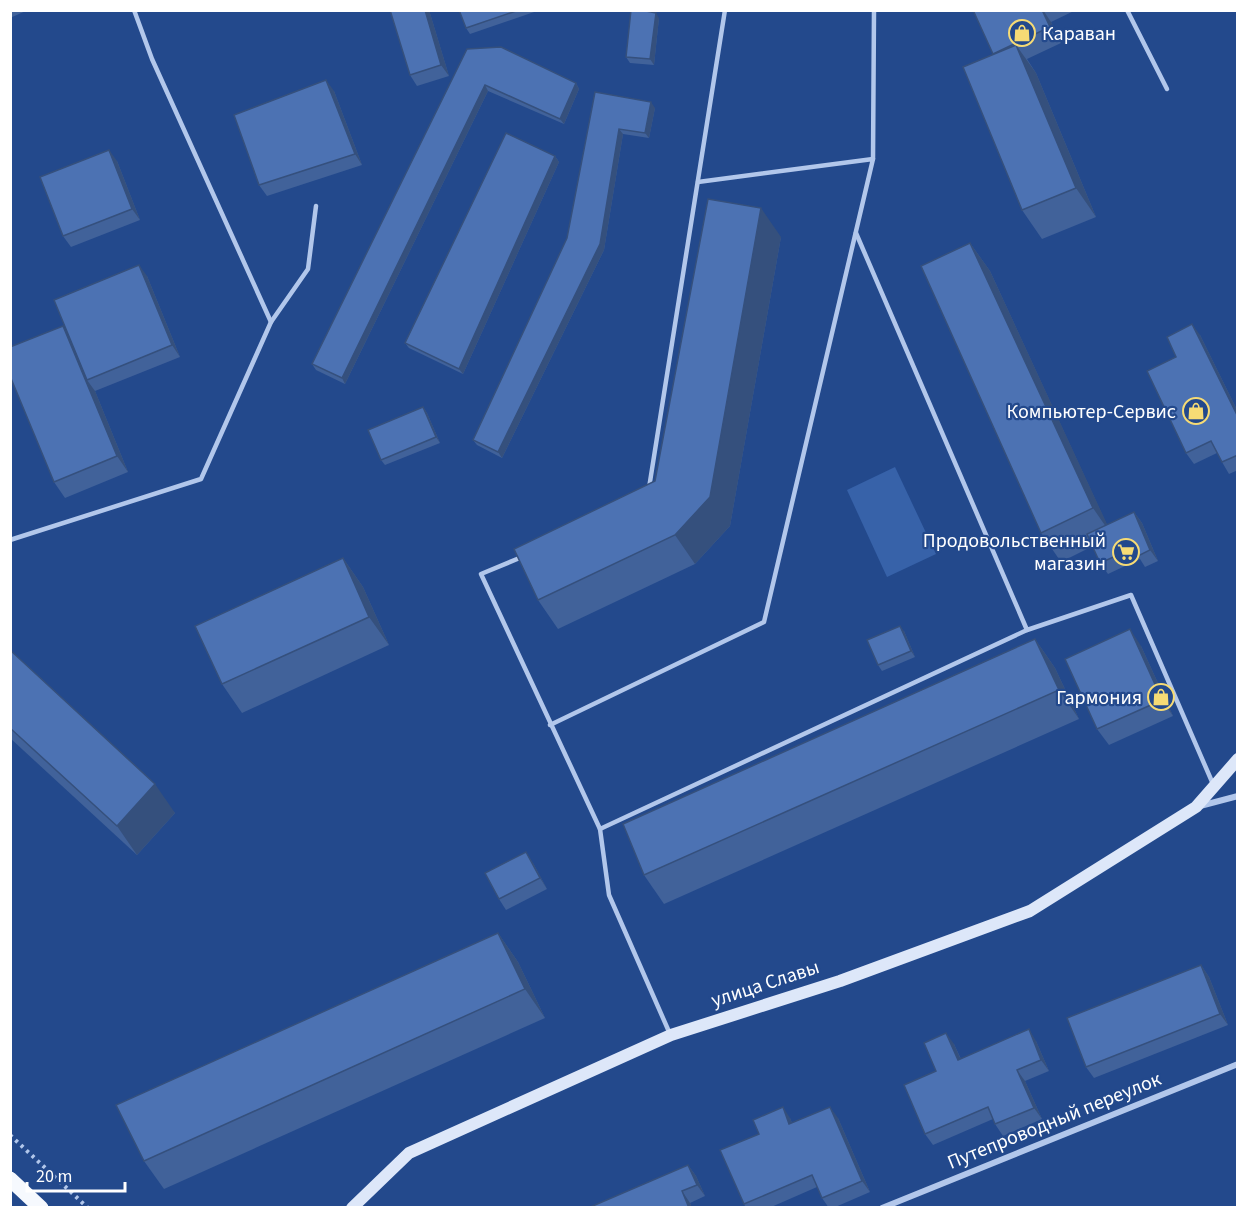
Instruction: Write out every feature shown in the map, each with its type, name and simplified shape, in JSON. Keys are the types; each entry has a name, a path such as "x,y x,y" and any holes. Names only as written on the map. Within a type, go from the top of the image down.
{"main road":[{"name":"улица Славы","path":"352,1208 409,1154 671,1035 840,981 1029,912 1196,807 1238,759"},
{"path":"10,1179 41,1208"}],"street":[{"path":"1196,807 1238,796"},
{"name":"Путепроводный переулок","path":"882,1208 1238,1064"}],"lane":[{"path":"134,10 152,59 271,322"},
{"path":"648,494 725,10"},
{"path":"550,725 764,622 873,159 874,10"},
{"path":"1127,10 1167,90"},
{"path":"698,182 873,159"},
{"path":"10,540 201,479 271,322 308,269 316,206"},
{"path":"856,233 1027,630"},
{"path":"525,556 481,574 600,829 609,895 671,1035"},
{"path":"600,829 1027,630 1131,595 1214,786"}],"path":[{"path":"10,1135 88,1208"}],"shaded area":[{"path":"895,467 936,554 887,577 847,490"}],"building":[{"path":"390,10 425,10 441,65 410,75"},
{"path":"459,10 519,10 466,28"},
{"path":"631,10 656,13 650,59 626,57"},
{"path":"973,10 1042,10 1050,27 993,54"},
{"path":"1016,45 1076,188 1022,210 963,67"},
{"path":"501,47 576,83 560,119 485,85 342,378 312,364 467,49"},
{"path":"326,80 355,154 259,185 234,115"},
{"path":"595,92 651,102 645,133 619,129 600,244 498,452 473,440 567,238"},
{"path":"506,133 555,156 459,369 405,343"},
{"path":"109,150 132,209 63,236 40,177"},
{"path":"708,199 761,208 710,497 675,535 538,600 514,549 655,481"},
{"path":"970,243 1093,508 1041,533 921,266"},
{"path":"139,265 172,345 87,380 54,300"},
{"path":"1192,324 1238,417 1238,455 1222,462 1211,441 1186,453 1147,371 1176,357 1167,337"},
{"path":"63,326 117,456 54,482 10,376 10,347"},
{"path":"423,407 436,437 381,460 368,430"},
{"path":"1134,512 1150,550 1138,556 1134,548 1100,563 1087,534"},
{"path":"343,558 369,617 222,684 195,626"},
{"path":"900,626 911,651 878,665 867,640"},
{"path":"1130,629 1162,700 1097,729 1065,659"},
{"path":"1035,639 1059,690 644,875 623,824"},
{"path":"10,650 155,784 117,826 10,728"},
{"path":"526,852 540,878 499,899 485,873"},
{"path":"498,933 525,989 144,1161 116,1105"},
{"path":"1201,965 1220,1014 1086,1067 1067,1018"},
{"path":"1029,1029 1041,1060 1017,1070 1034,1108 995,1124 988,1107 925,1134 904,1085 936,1071 924,1043 946,1033 958,1060"},
{"path":"783,1107 789,1124 830,1107 862,1181 822,1198 812,1175 744,1204 720,1150 759,1134 753,1120"},
{"path":"688,1165 697,1185 682,1191 689,1208 588,1208"}],"place":[{"name":"Караван","path":"1022,33"},
{"name":"Компьютер-Сервис","path":"1196,411"},
{"name":"Продовольственный магазин","path":"1126,552"},
{"name":"Гармония","path":"1161,697"}]}
